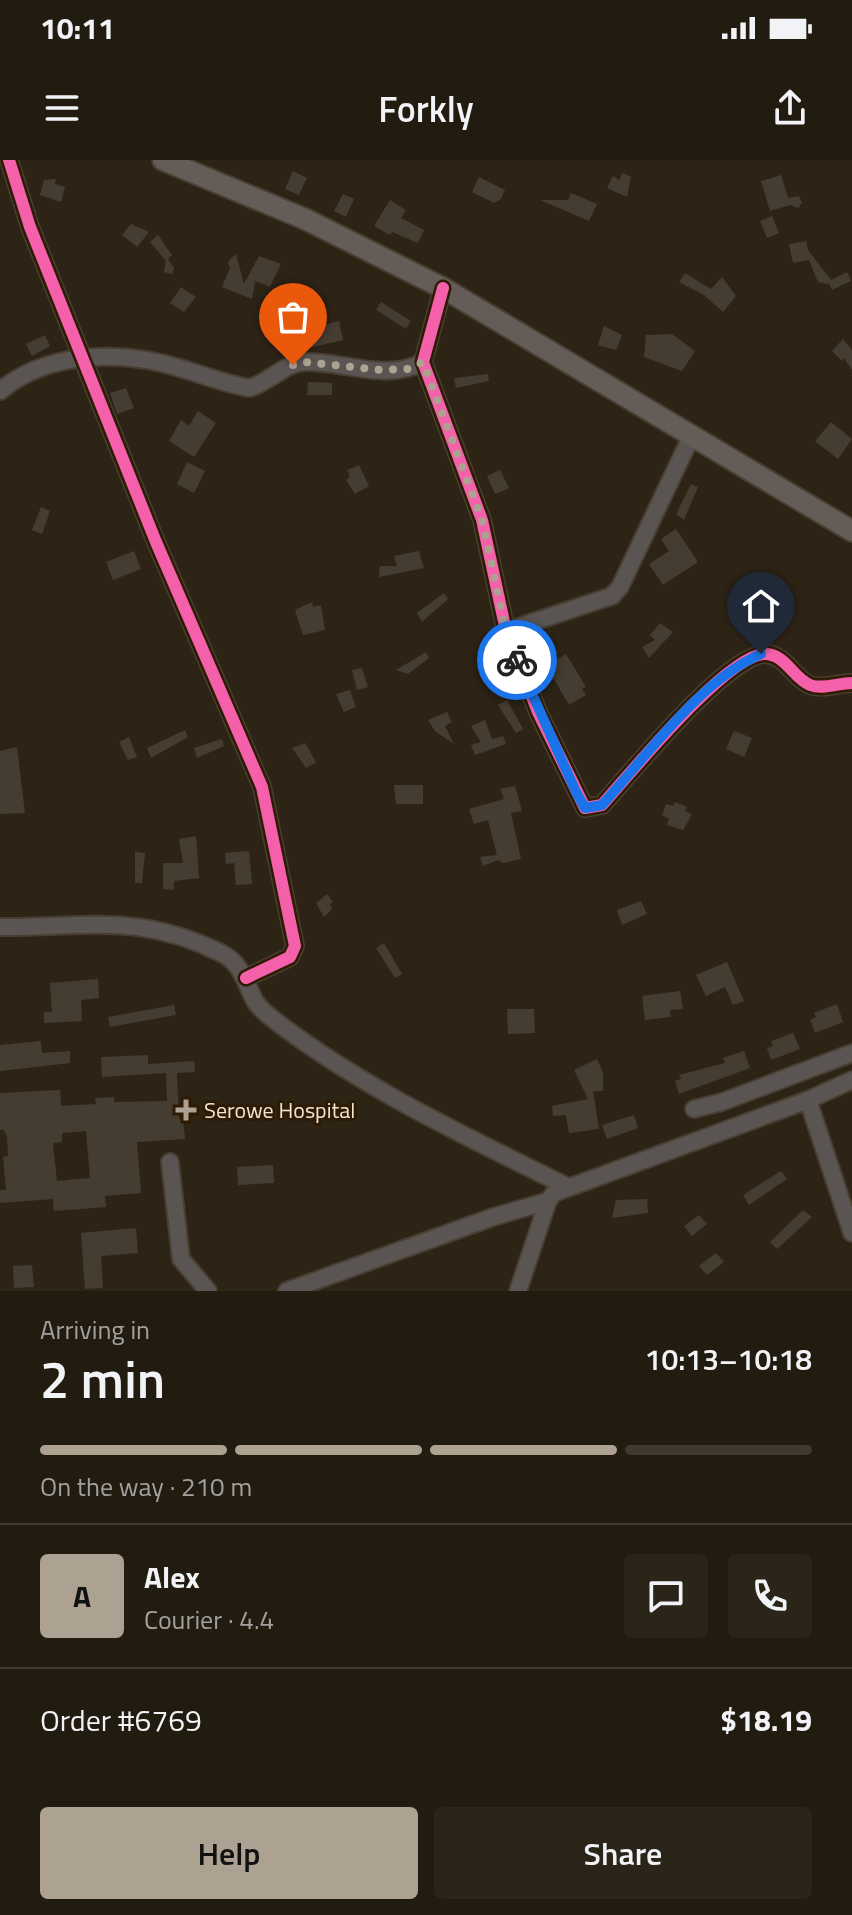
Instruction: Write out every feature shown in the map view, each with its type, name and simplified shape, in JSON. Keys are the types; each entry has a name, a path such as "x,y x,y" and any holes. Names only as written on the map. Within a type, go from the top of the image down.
{"main road":[{"path":"163,160 305,219 443,288 691,437 849,523"}],"street":[{"path":"9,160 30,227 156,542 267,802 295,946 290,957 246,978"},
{"path":"443,288 423,362 482,520 506,631 548,733 585,808 602,805 711,686 745,660 770,654 809,685 819,687 852,683"},
{"path":"0,391 51,364 83,356 181,368 249,388 305,362 380,370 408,369 423,362"},
{"path":"506,631 612,596 620,587 691,437"},
{"path":"0,927 105,922 149,927 221,953 246,978 256,1003 263,1010 382,1093 568,1187"},
{"path":"694,1109 722,1102 852,1053"},
{"path":"518,1291 548,1201 554,1193 808,1100 852,1080"},
{"path":"808,1100 852,1233"},
{"path":"170,1162 181,1259 208,1291"},
{"path":"287,1291 493,1217 548,1201"}],"building":[{"path":"293,171 307,178 299,195 285,189"},
{"path":"623,173 631,177 627,197 607,188 613,176 619,180"},
{"path":"781,175 788,198 799,196 802,203 798,208 790,205 770,211 761,181"},
{"path":"479,177 505,190 501,199 494,203 472,192"},
{"path":"56,179 55,184 65,187 61,202 40,195 44,180"},
{"path":"571,193 597,204 589,221 540,200 568,200"},
{"path":"343,194 354,199 346,217 334,211"},
{"path":"390,200 406,210 401,218 424,230 418,243 392,232 390,235 374,226"},
{"path":"772,216 779,233 767,238 760,221"},
{"path":"131,224 149,232 137,247 122,235"},
{"path":"158,235 172,255 168,259 174,268 172,274 164,272 166,261 150,242"},
{"path":"806,241 808,250 831,280 847,272 851,281 832,290 829,284 818,282 809,260 793,263 789,244"},
{"path":"236,254 244,284 259,256 281,264 270,287 255,281 252,299 222,287 230,268 228,262"},
{"path":"685,273 711,289 722,277 736,296 723,312 704,295 679,282"},
{"path":"181,287 196,297 184,312 170,303"},
{"path":"381,302 411,321 406,329 376,310"},
{"path":"339,321 343,340 308,348 303,330"},
{"path":"604,326 622,335 616,350 598,345"},
{"path":"672,334 695,351 682,371 644,357 646,335"},
{"path":"45,335 50,346 32,356 26,344"},
{"path":"843,339 852,350 852,370 844,358 842,361 832,351"},
{"path":"488,374 489,381 456,388 454,378"},
{"path":"308,382 332,383 332,395 307,395"},
{"path":"126,388 134,408 117,414 110,393"},
{"path":"198,411 216,423 194,457 169,441 181,420 189,426"},
{"path":"831,422 852,439 838,459 815,441"},
{"path":"187,462 205,471 194,493 177,484"},
{"path":"359,465 369,486 355,494 346,480 350,477 347,470"},
{"path":"500,470 509,488 495,494 487,476"},
{"path":"691,484 698,487 684,520 676,514"},
{"path":"41,507 50,511 42,534 32,530"},
{"path":"676,529 698,562 663,585 649,564 669,551 661,539"},
{"path":"134,551 141,569 113,580 106,562"},
{"path":"419,551 424,568 379,577 380,566 397,566 394,556"},
{"path":"444,593 448,599 422,622 417,613"},
{"path":"312,602 313,607 321,605 325,630 303,635 295,610"},
{"path":"660,623 673,632 649,658 642,647 655,640 650,635"},
{"path":"426,652 429,658 408,674 396,670"},
{"path":"566,654 586,687 582,689 586,695 569,705 554,679 543,684 537,671"},
{"path":"362,668 368,687 357,690 352,670"},
{"path":"350,690 356,707 344,712 336,694"},
{"path":"507,700 523,729 516,733 498,705"},
{"path":"447,712 452,722 445,726 454,744 435,731 428,720"},
{"path":"485,720 492,739 503,736 506,744 475,755 471,745 481,742 471,726"},
{"path":"185,730 188,737 151,758 147,748"},
{"path":"734,731 752,738 744,757 726,749"},
{"path":"129,737 137,757 128,760 119,742"},
{"path":"222,739 224,746 197,758 194,748"},
{"path":"305,743 316,762 306,768 292,748"},
{"path":"17,747 25,813 0,814 0,751"},
{"path":"394,785 423,785 423,804 396,804"},
{"path":"515,786 522,811 511,813 521,859 503,863 498,860 483,866 480,857 497,855 488,820 474,824 469,809 504,799 500,789"},
{"path":"675,802 687,807 685,811 692,814 683,830 667,825 669,819 662,815 666,804 673,806"},
{"path":"196,836 199,878 174,881 174,890 163,889 163,863 183,863 179,839"},
{"path":"249,851 252,884 236,885 234,863 226,864 225,853"},
{"path":"135,852 145,853 142,883 135,883"},
{"path":"327,894 333,902 330,904 332,909 324,917 316,903"},
{"path":"641,901 647,914 622,925 617,910"},
{"path":"384,943 402,974 395,978 376,948"},
{"path":"727,962 744,1001 733,1005 725,987 706,996 696,975"},
{"path":"98,979 99,998 81,1000 82,1021 44,1023 44,1012 52,1012 50,983"},
{"path":"680,991 683,1009 670,1010 671,1017 645,1020 642,996"},
{"path":"837,1004 843,1022 815,1033 810,1020 816,1017 814,1013"},
{"path":"174,1005 176,1015 110,1027 108,1017"},
{"path":"507,1009 534,1009 535,1033 508,1034"},
{"path":"793,1033 800,1049 771,1060 767,1048 773,1046 771,1041"},
{"path":"41,1041 42,1053 70,1051 70,1063 0,1071 0,1045"},
{"path":"744,1051 750,1068 679,1094 675,1081 681,1079 679,1075 725,1063 723,1058"},
{"path":"148,1055 148,1064 194,1061 195,1072 177,1073 179,1119 183,1119 185,1139 137,1142 141,1193 105,1196 106,1207 54,1211 53,1199 0,1203 0,1190 6,1190 3,1157 8,1156 7,1137 4,1130 0,1130 0,1093 60,1090 61,1106 96,1104 95,1098 114,1097 114,1102 167,1101 166,1073 102,1077 101,1057","holes":["86,1131 90,1178 57,1181 53,1143 62,1142 62,1133"]},
{"path":"597,1059 603,1072 603,1091 593,1091 599,1129 569,1133 566,1115 553,1116 552,1106 588,1099 574,1070"},
{"path":"634,1115 638,1128 607,1139 602,1125"},
{"path":"273,1165 274,1183 238,1185 237,1167"},
{"path":"781,1171 787,1179 749,1205 743,1195"},
{"path":"647,1199 648,1213 612,1218 616,1200"},
{"path":"803,1210 812,1217 777,1249 770,1242"},
{"path":"699,1215 707,1224 692,1236 684,1226"},
{"path":"136,1228 138,1253 101,1256 103,1288 85,1289 81,1233"},
{"path":"716,1253 724,1262 707,1275 699,1266"},
{"path":"32,1265 34,1287 14,1288 13,1266"}],"cycle path":[{"path":"9,160 30,227 156,542 262,787 295,946 290,957 246,978"},
{"path":"443,288 423,362 482,520 506,631 538,712 585,808 602,805 705,693 749,659 773,655 810,685 825,687 852,683"}],"way so far":[{"path":"293,365 305,362 380,370 408,369 423,362 433,397 482,520 506,631 517,660"}],"place":[{"name":"Serowe Hospital","path":"186,1110"}],"route":[{"path":"517,660 576,792 585,808 592,809 602,805 711,686 745,660 761,654"}]}
